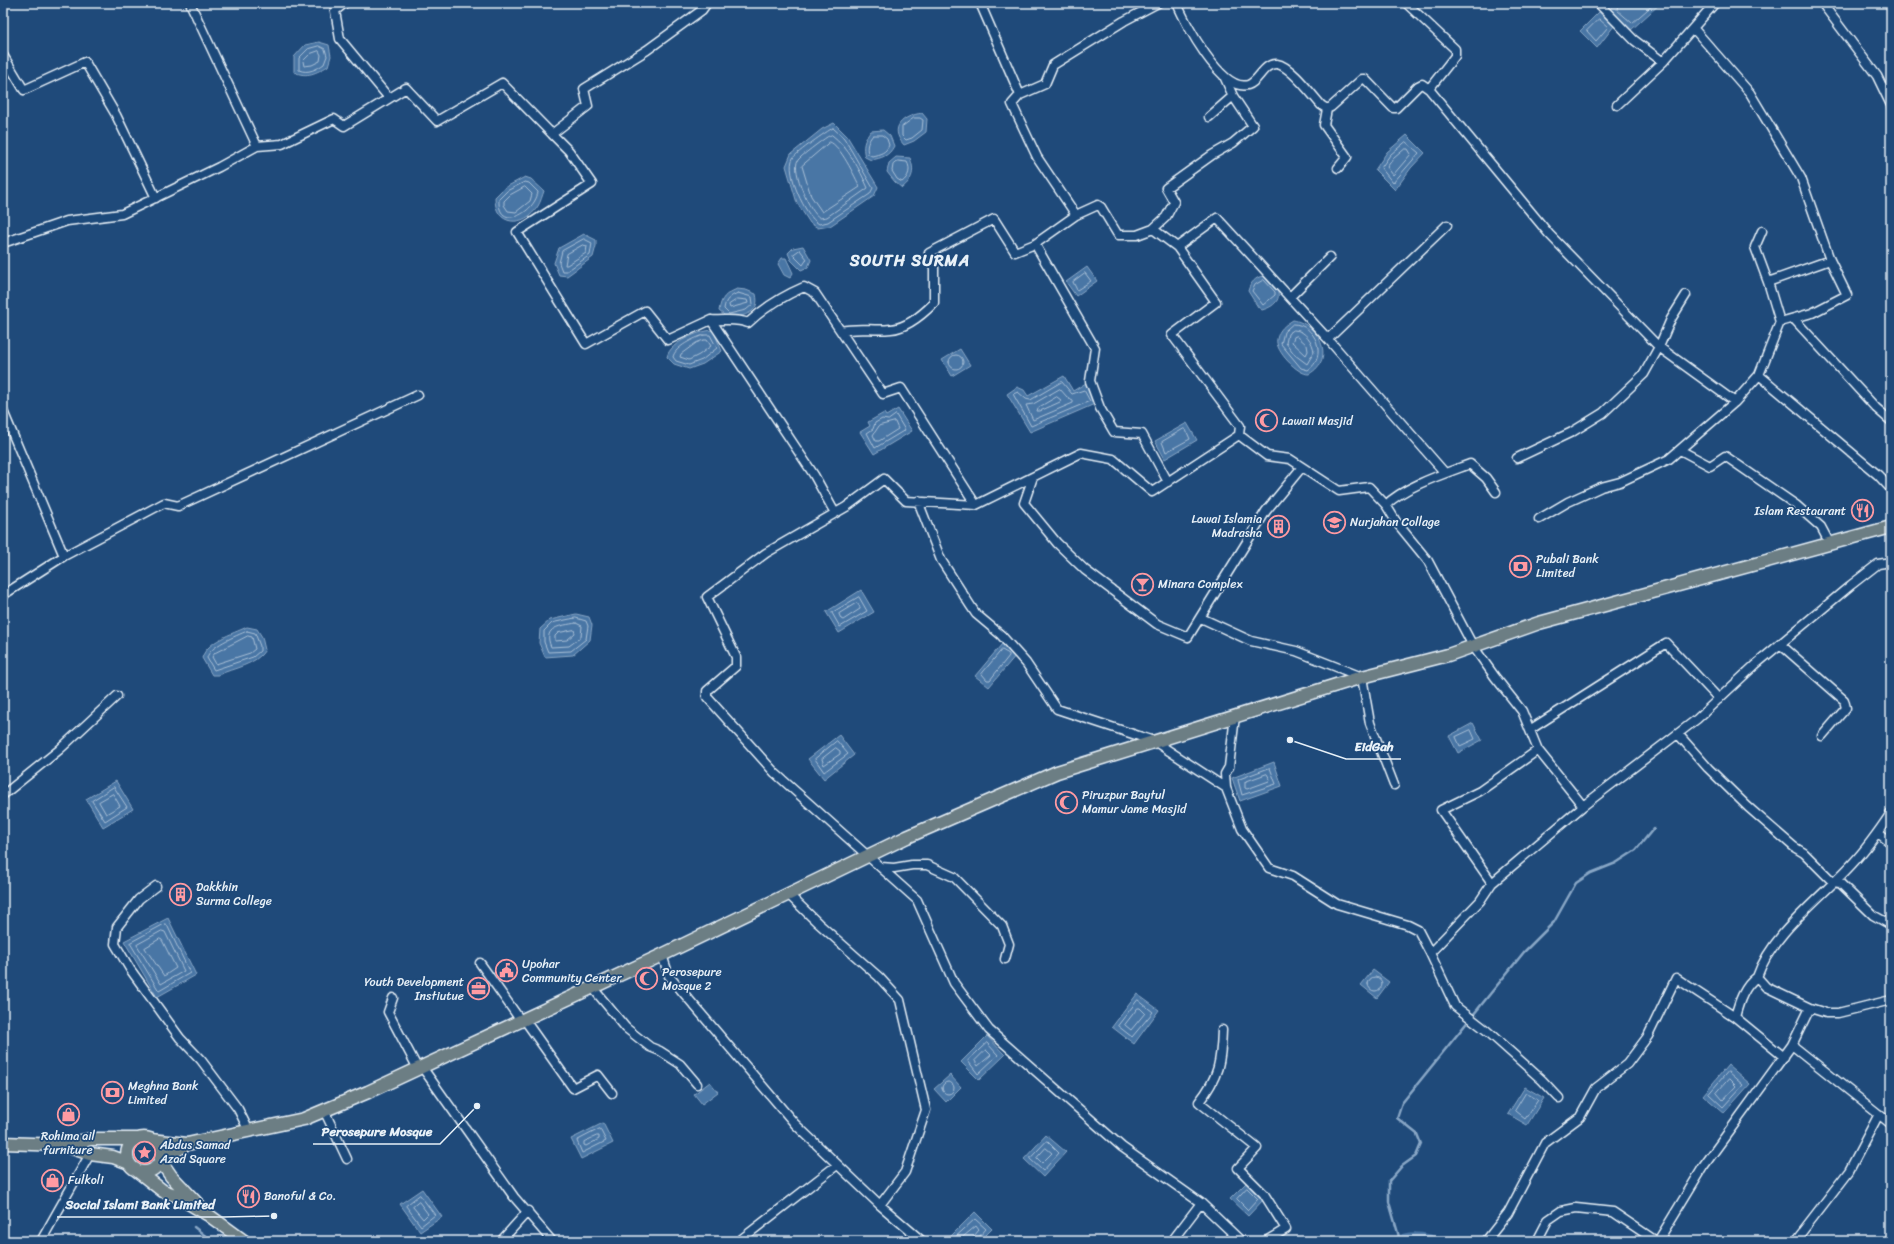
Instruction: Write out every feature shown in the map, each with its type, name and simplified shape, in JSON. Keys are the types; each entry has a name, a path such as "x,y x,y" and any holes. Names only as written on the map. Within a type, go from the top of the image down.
{"highway":[{"path":"3,1143 62,1145 91,1139 146,1139 187,1144 304,1118 420,1068 662,955 868,856 1000,795 1057,772 1362,677 1448,655 1539,623 1891,527"},
{"path":"146,1139 159,1147 162,1163 171,1176 207,1214"},
{"path":"146,1139 131,1144 128,1149 127,1154 132,1166 164,1191 175,1195 207,1214 244,1241"},
{"path":"62,1145 90,1154 113,1157 146,1172 162,1163 187,1144"}],"street":[{"path":"190,3 257,146"},
{"path":"345,3 335,11 340,39 389,98"},
{"path":"697,3 702,10"},
{"path":"552,134 588,106 584,89 647,50 702,10 708,3"},
{"path":"980,3 1020,95"},
{"path":"1076,215 1034,150 1012,104 1020,95 1046,84 1053,65 1124,21 1158,3"},
{"path":"1177,3 1199,46 1224,75 1240,86 1250,84 1266,67 1276,64 1287,68 1321,105 1327,109"},
{"path":"1406,3 1455,49 1455,56 1429,89"},
{"path":"1598,3 1634,40 1664,62"},
{"path":"1617,105 1664,62 1715,3"},
{"path":"1822,3 1877,76 1891,106"},
{"path":"1694,29 1750,93 1801,178 1830,260 1847,295 1812,313 1780,322"},
{"path":"3,55 24,90 85,62 116,115 156,198"},
{"path":"841,331 855,328 893,329 911,322 924,313 934,303 934,268 929,253 994,219 1015,252 1035,244 1076,215 1100,205 1118,235 1137,235 1153,229 1166,217 1174,202 1166,188 1212,155 1233,143 1253,126 1233,96 1224,75"},
{"path":"1338,168 1347,157 1324,125 1327,109 1365,78 1394,108 1396,108 1418,86 1422,84 1429,89 1549,234 1659,347 1735,402"},
{"path":"3,243 67,221 122,214 219,167 257,146 282,144 334,119 344,126 406,88 437,121 502,83 569,151 592,184 517,232 586,344 645,310 668,340 711,320 728,322 738,319 748,323 763,309 789,293 804,287 816,293 883,394 901,388 976,505"},
{"path":"1209,117 1233,96"},
{"path":"1177,247 1217,218 1328,339 1445,473"},
{"path":"1328,339 1447,225"},
{"path":"1153,229 1177,247 1216,302 1172,335 1240,426 1239,435"},
{"path":"1539,519 1594,490 1620,482 1669,459 1735,402 1759,375 1780,322 1768,282 1755,247 1762,231"},
{"path":"1035,244 1095,348 1090,381 1100,408 1114,432 1142,434 1168,482"},
{"path":"1290,297 1330,257"},
{"path":"1768,282 1830,260"},
{"path":"1517,458 1572,432 1603,413 1644,374 1659,347 1671,319 1686,295"},
{"path":"1794,319 1876,408 1891,421"},
{"path":"711,320 814,475 835,513"},
{"path":"1759,375 1878,475 1891,490"},
{"path":"3,595 64,556 164,503 178,506 418,395"},
{"path":"3,411 64,556"},
{"path":"1239,435 1152,492 1113,459 1081,453 976,505 906,501 884,479 835,513 766,553 707,597 736,657 736,666 707,691 707,697 775,772 918,900 954,983 989,1030 1122,1147 1201,1203 1241,1241"},
{"path":"1239,435 1267,456 1290,459 1339,491 1370,487 1386,505 1397,523 1428,561 1473,646 1522,711 1531,729 1538,750 1583,806"},
{"path":"1680,450 1710,466 1724,456 1796,505 1820,527 1830,544"},
{"path":"1386,505 1393,497 1445,473 1470,464 1486,478 1496,492"},
{"path":"1033,477 1024,503 1057,543 1085,570 1157,624 1188,637 1201,618 1223,578 1266,511 1302,467"},
{"path":"918,501 941,560 976,614 1001,635 1026,663 1057,708 1154,741 1226,788"},
{"path":"1430,953 1480,901 1492,883 1583,806 1678,734 1780,644 1878,564 1891,562"},
{"path":"1201,618 1250,641 1296,650 1362,677 1370,723 1394,785"},
{"path":"1531,729 1666,643 1719,699"},
{"path":"1780,644 1844,700 1846,708 1822,736"},
{"path":"3,794 59,750 117,696"},
{"path":"1235,716 1229,767 1225,774 1226,788 1242,829 1269,868 1293,876 1337,904 1408,925 1418,930 1455,1006 1542,1080 1559,1098"},
{"path":"1678,734 1708,768 1748,807 1794,847 1804,853 1833,882 1840,884 1874,915 1891,925"},
{"path":"1492,883 1441,810 1480,791 1538,750"},
{"path":"1735,1017 1740,999 1750,981 1757,977 1765,955 1833,882 1852,864 1878,833 1891,813"},
{"path":"1878,833 1891,843"},
{"path":"881,867 894,868 912,864 927,865 954,877 1002,926 1008,944 1005,959"},
{"path":"156,886 139,898 117,927 115,944 130,969 180,1038 201,1060 238,1109 249,1131"},
{"path":"788,894 879,976 900,1000 926,1110 905,1172 880,1205"},
{"path":"662,955 669,976 795,1124 880,1205 922,1241"},
{"path":"480,963 573,1088 598,1075 612,1093"},
{"path":"1757,977 1766,987 1810,1008 1826,1013 1838,1013 1891,1000"},
{"path":"1486,1241 1508,1213 1545,1143 1580,1117 1596,1088 1627,1064 1648,1036 1676,978 1735,1017 1784,1057"},
{"path":"592,987 626,1028 650,1047 660,1051 680,1064 697,1084"},
{"path":"393,998 388,1012 420,1068 514,1197 528,1211 552,1241"},
{"path":"1536,1241 1548,1220 1561,1211 1576,1208 1613,1212 1657,1241 1704,1167 1773,1069 1792,1045 1810,1008"},
{"path":"1222,1030 1221,1051 1217,1074 1209,1090 1199,1102 1257,1148 1238,1168 1264,1194 1286,1230 1266,1241"},
{"path":"1792,1045 1891,1124"},
{"path":"324,1110 347,1159"},
{"path":"1795,1241 1849,1171 1879,1114"},
{"path":"42,1241 90,1154"},
{"path":"739,1241 837,1164"},
{"path":"1172,1241 1201,1203"},
{"path":"500,1241 528,1211"}],"water":[{"path":"1616,3 1661,3 1631,30 1610,9"},
{"path":"1599,12 1614,26 1597,48 1580,31"},
{"path":"319,42 329,45 331,56 328,66 307,75 294,72 294,57 305,45"},
{"path":"922,113 927,119 926,132 914,141 904,145 899,139 897,133 900,123 915,114"},
{"path":"834,123 847,136 878,187 874,196 861,205 830,226 818,228 810,223 797,203 786,166 791,154 822,129"},
{"path":"883,130 890,136 894,146 892,149 885,156 879,158 871,160 865,157 865,140 871,131"},
{"path":"1407,135 1425,153 1411,168 1395,190 1375,170 1387,152"},
{"path":"896,157 910,158 913,171 911,178 902,188 887,172 889,163"},
{"path":"525,177 531,179 544,191 539,204 526,218 518,221 505,219 499,214 496,207 495,197 504,188"},
{"path":"584,234 596,240 593,257 567,276 559,275 554,263 559,248"},
{"path":"803,246 811,260 808,267 801,270 791,260 788,253 793,248"},
{"path":"782,258 786,258 793,273 790,278 784,275 778,264"},
{"path":"1087,267 1097,281 1076,296 1066,282"},
{"path":"1263,276 1269,279 1276,288 1278,296 1277,300 1272,306 1262,310 1258,307 1248,291 1250,285 1254,281"},
{"path":"737,289 746,290 756,294 756,306 754,310 745,315 729,319 719,311 720,307 724,297"},
{"path":"1293,320 1310,328 1321,342 1323,351 1322,359 1317,367 1309,374 1304,373 1293,366 1283,355 1277,344 1277,339 1281,330"},
{"path":"713,330 722,351 703,364 689,369 674,364 667,357 673,347 679,342 693,335"},
{"path":"960,349 970,365 952,376 942,360"},
{"path":"1064,376 1073,391 1086,383 1097,403 1030,432 1007,394 1017,387 1024,390 1028,396"},
{"path":"898,409 912,431 874,454 860,432 870,426 868,422 884,413 886,416"},
{"path":"1187,423 1197,440 1165,459 1155,441"},
{"path":"861,590 874,612 839,633 826,612"},
{"path":"576,614 589,617 592,625 590,640 573,655 545,657 539,643 540,629 550,620"},
{"path":"247,627 257,629 262,637 265,650 256,659 244,666 218,675 212,675 202,658 205,652 214,643 227,635"},
{"path":"1002,644 1016,655 989,687 975,676"},
{"path":"1473,723 1482,740 1458,753 1449,736"},
{"path":"839,735 854,755 824,779 808,759"},
{"path":"1274,762 1282,786 1240,801 1232,778"},
{"path":"116,781 133,809 103,827 86,799"},
{"path":"168,918 196,975 157,997 124,941"},
{"path":"1373,970 1389,982 1377,998 1361,985"},
{"path":"1137,994 1159,1010 1134,1044 1112,1027"},
{"path":"987,1036 1005,1055 979,1080 961,1062"},
{"path":"1728,1065 1750,1084 1724,1113 1703,1095"},
{"path":"950,1075 961,1087 946,1102 934,1089"},
{"path":"710,1082 718,1092 702,1104 694,1094"},
{"path":"1525,1087 1544,1098 1527,1125 1508,1114"},
{"path":"603,1123 613,1143 581,1159 571,1139"},
{"path":"1046,1135 1066,1152 1043,1177 1024,1159"},
{"path":"1247,1182 1264,1199 1248,1216 1230,1199"},
{"path":"422,1189 442,1217 420,1232 400,1204"},
{"path":"975,1212 992,1229 980,1241 946,1241"}],"waterway":[{"path":"1400,1240 1389,1202 1389,1181 1402,1166 1416,1156 1421,1144 1417,1134 1397,1118 1402,1103 1524,952 1554,922 1576,883 1591,873 1616,863 1636,850 1654,828"},
{"path":"194,1227 212,1241"},
{"path":"1398,1241 1416,1237 1435,1241"}],"place":[{"name":"Lawaii Masjid","path":"1266,421"},
{"name":"Islam Restaurant","path":"1862,511"},
{"name":"Nurjahan Collage","path":"1335,522"},
{"name":"Lawai Islamia Madrasha","path":"1278,526"},
{"name":"Pubali Bank Limited","path":"1521,566"},
{"name":"Minara Complex","path":"1142,584"},
{"name":"EidGah","path":"1290,740"},
{"name":"Piruzpur Baytul Mamur Jame Masjid","path":"1066,802"},
{"name":"Dakkhin Surma College","path":"181,894"},
{"name":"Upohar Community Center","path":"507,971"},
{"name":"Perosepure Mosque 2","path":"647,979"},
{"name":"Youth Development Instiutue","path":"479,989"},
{"name":"Meghna Bank Limited","path":"113,1093"},
{"name":"Perosepure Mosque","path":"477,1106"},
{"name":"Rohima ail furniture","path":"68,1115"},
{"name":"Abdus Samad Azad Square","path":"145,1152"},
{"name":"Fulkoli","path":"53,1180"},
{"name":"Banoful & Co.","path":"249,1196"},
{"name":"Social Islami Bank Limited","path":"274,1216"}],"district":[{"name":"SOUTH SURMA","path":"910,260"}]}
